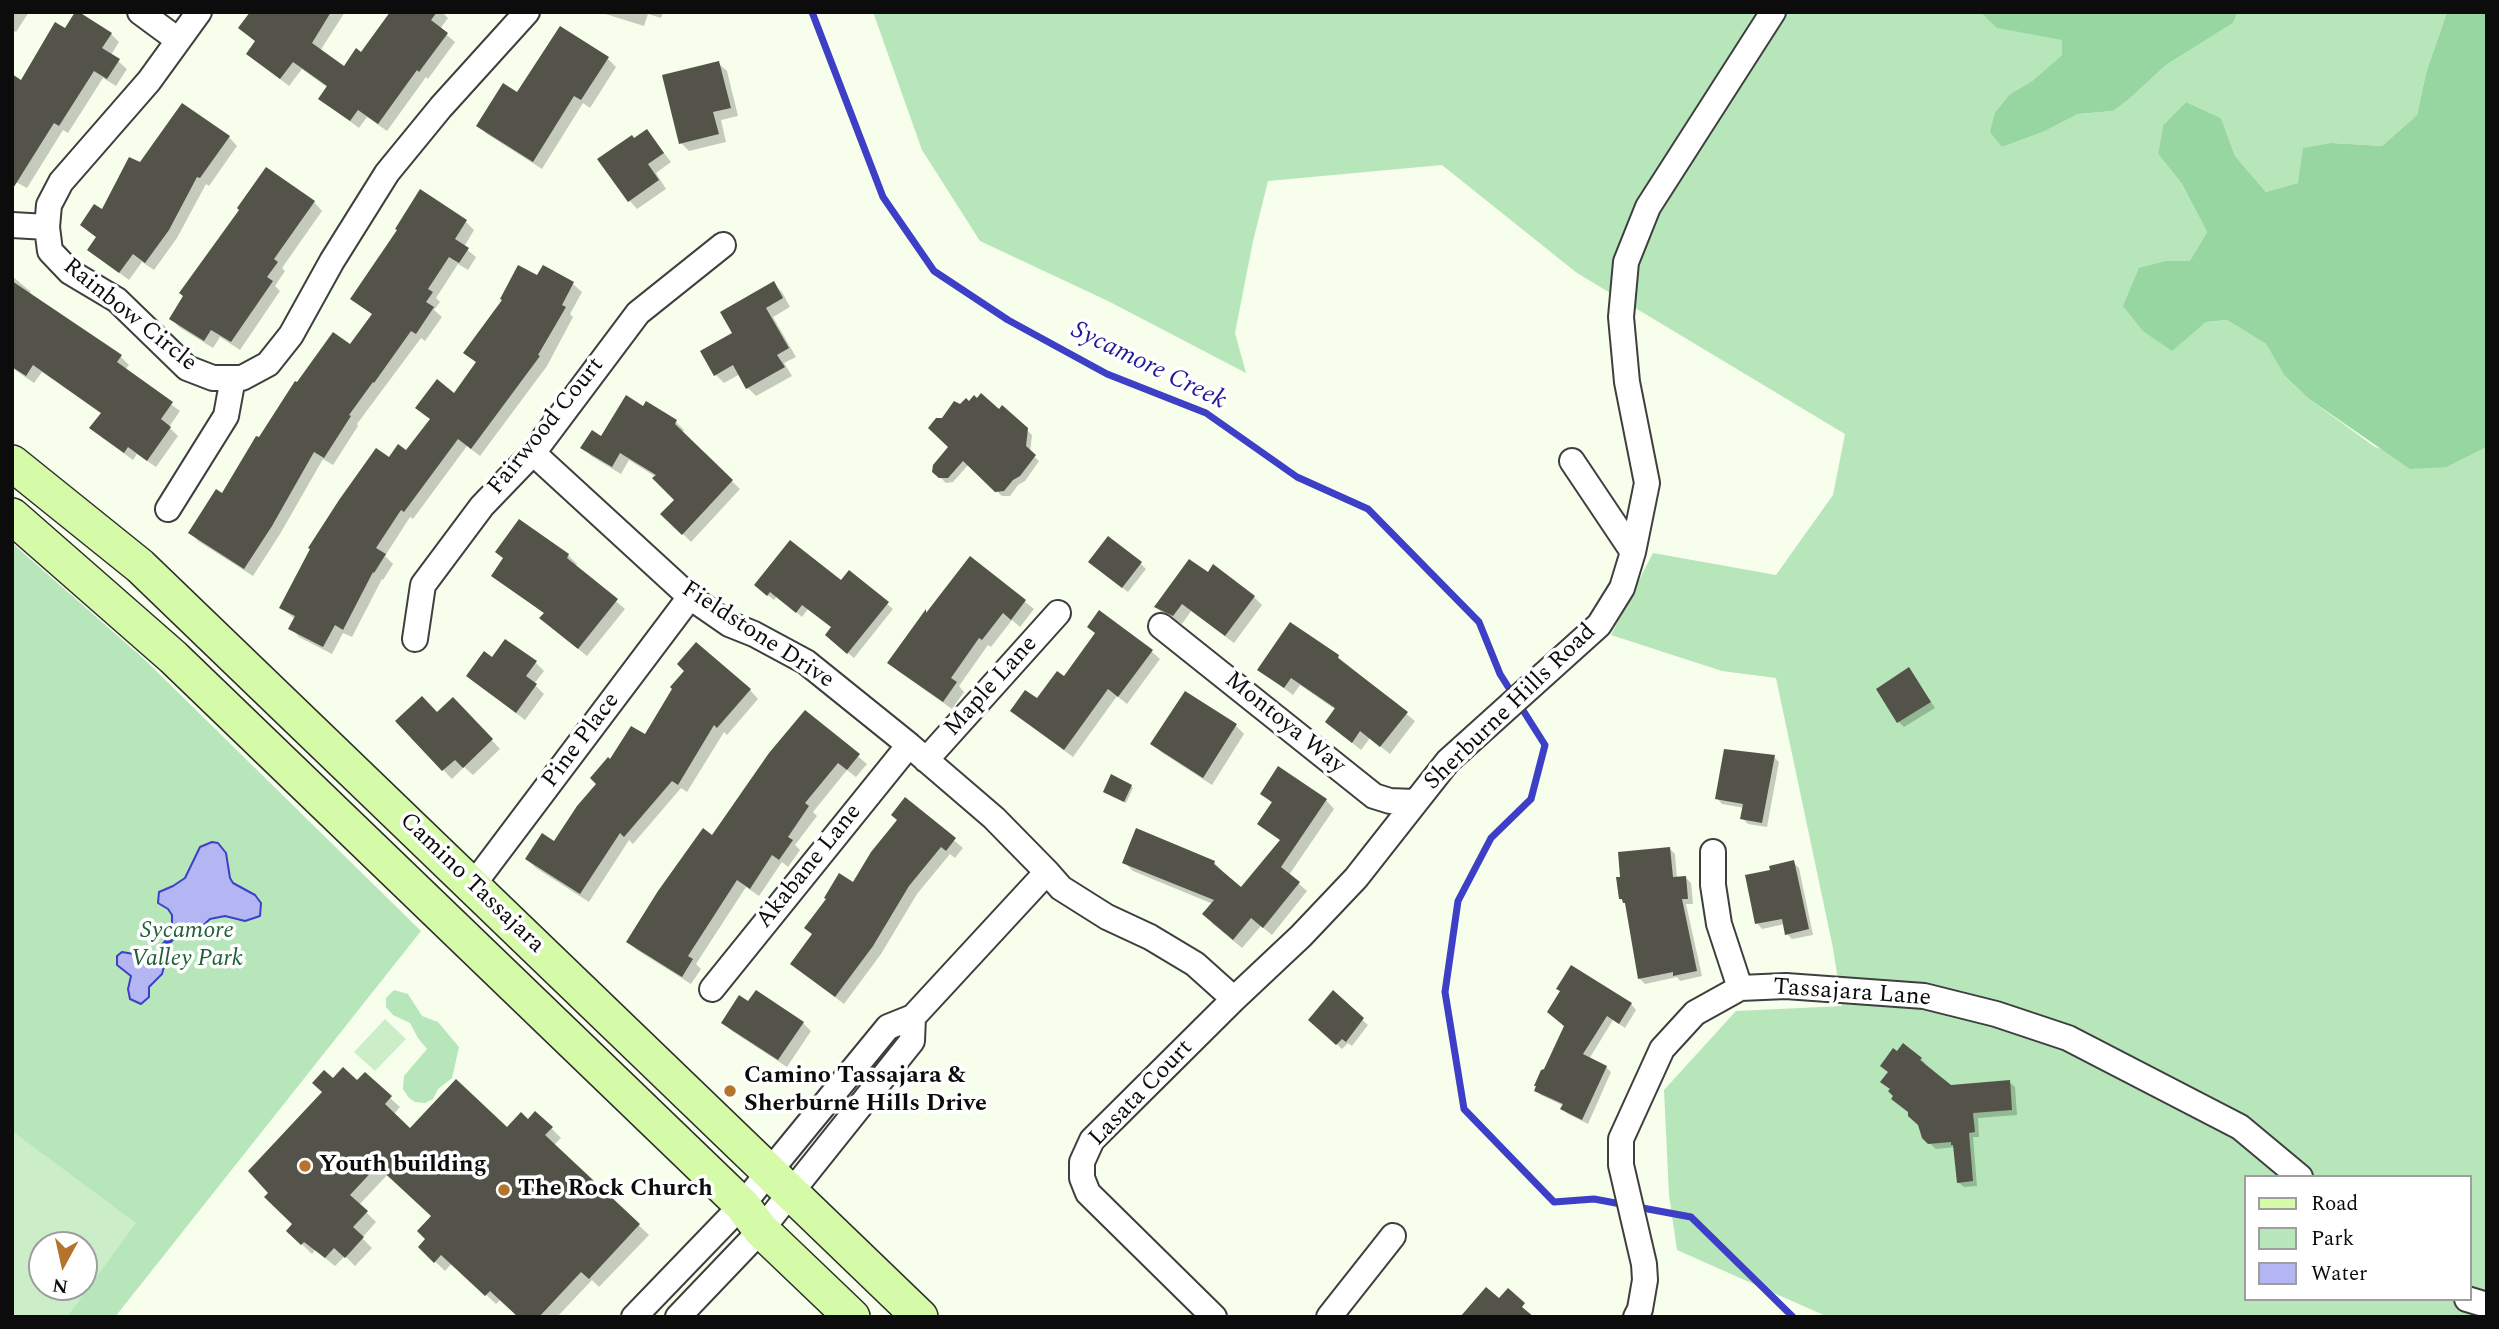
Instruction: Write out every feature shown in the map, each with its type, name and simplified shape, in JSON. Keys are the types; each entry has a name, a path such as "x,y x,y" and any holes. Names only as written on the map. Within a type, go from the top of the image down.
{"main road":[{"name":"Camino Tassajara","path":"12,463 140,566 920,1317"},
{"name":"Camino Tassajara","path":"12,516 173,657 852,1317"}],"street":[{"path":"140,12 178,40"},
{"path":"12,225 47,227 50,205 61,182 149,81 199,12"},
{"name":"Rainbow Circle","path":"47,227 50,251 70,272 117,300 187,368 213,379 242,378 268,364 291,335 332,261 387,173 441,107 527,12"},
{"name":"Sherburne Hills Road","path":"1234,999 1301,936 1356,878 1448,761 1599,625 1622,588 1633,552 1647,483 1627,382 1622,330 1626,262 1648,206 1773,12"},
{"name":"Fairwood Court","path":"415,639 423,585 482,506 533,453 638,313 723,245"},
{"path":"169,509 226,416 233,378"},
{"name":"Fieldstone Drive","path":"533,453 690,597 729,624 806,662 994,818 1047,872"},
{"path":"1572,461 1633,552"},
{"name":"Pine Place","path":"473,885 690,597"},
{"name":"Maple Lane","path":"917,752 1058,612"},
{"name":"Montoya Way","path":"1161,626 1374,796 1390,801 1414,802"},
{"name":"Akabane Lane","path":"712,989 917,752"},
{"path":"1713,852 1713,885 1719,924 1740,988"},
{"path":"678,1317 780,1181 912,1041 912,1017 1047,872 1061,888 1072,895 1195,964 1234,999"},
{"name":"Tassajara Lane","path":"1636,1317 1645,1280 1644,1264 1621,1165 1621,1139 1662,1049 1695,1013 1740,988 1786,986 1924,996 1996,1014 2068,1038 2240,1127 2298,1175"},
{"name":"Lasata Court","path":"1214,1317 1088,1193 1082,1178 1082,1162 1092,1140 1234,999"},
{"path":"634,1317 751,1217"},
{"path":"1329,1317 1393,1236"}],"green space":[{"path":"873,12 1980,12 1998,28 2062,39 2062,55 2032,81 2010,94 2002,147 2043,132 2078,114 2113,111 2166,65 2233,23 2238,12 2447,12 2426,73 2417,115 2382,146 2332,143 2299,183 2266,192 2235,156 2221,118 2186,102 2163,125 2158,154 2182,184 2207,232 2190,262 2166,261 2172,350 2206,322 2227,320 2266,344 2284,375 2309,399 2375,447 2447,467 2487,447 2487,1317 1828,1317 1677,1250 1669,1195 1664,1090 1736,1011 1842,1006 1833,948 1776,678 1722,671 1611,635 1653,553 1776,575 1833,495 1845,434 1577,273 1442,165 1268,181 1235,333 1246,373 1110,302 980,241 922,150"},
{"path":"1980,12 2238,12 2233,23 2166,65 2113,111 2078,114 2043,132 2002,147 1990,132 1995,113 2010,94 2032,81 2062,55 2062,40 1997,28"},
{"path":"2447,12 2487,12 2487,447 2447,467 2410,469 2309,399 2284,375 2266,344 2227,320 2206,322 2172,351 2143,331 2123,306 2139,268 2166,261 2190,261 2207,232 2182,184 2158,154 2163,125 2186,102 2221,118 2235,156 2266,192 2298,183 2303,148 2332,143 2382,146 2417,115 2426,73"},
{"name":"Sycamore Valley Park","path":"12,543 144,659 421,931 115,1317 12,1317"},
{"path":"394,990 408,994 422,1016 438,1022 459,1047 452,1078 438,1089 433,1099 425,1103 415,1102 403,1089 404,1076 427,1049 410,1023 393,1015 386,1007 386,998"},
{"path":"385,1019 406,1039 375,1071 354,1052"},
{"path":"12,1131 136,1223 98,1275 98,1231 28,1231 28,1301 79,1301 67,1317 12,1317"}],"water":[{"path":"212,842 218,843 226,853 233,883 255,895 261,903 260,916 245,921 225,916 210,919 191,937 182,938 172,929 172,915 168,909 158,903 159,892 185,878 200,847"},
{"path":"122,952 157,958 165,963 162,974 149,987 149,997 141,1004 130,999 128,989 131,976 117,965 117,956"}],"building":[{"path":"75,12 112,33 102,48 120,59 107,79 94,71 59,126 54,123 12,190 12,74 21,80 55,22 65,28"},
{"path":"250,12 331,12 312,43 344,66 356,48 361,52 390,12 437,12 431,20 448,33 378,124 358,110 350,121 318,99 327,86 293,62 280,79 246,54 255,41 238,28"},
{"path":"560,26 609,57 581,100 574,96 533,162 476,126 503,83 517,92"},
{"path":"719,61 731,108 713,112 719,134 679,144 662,75"},
{"path":"182,103 230,136 200,178 197,177 169,230 145,263 133,254 119,273 87,250 96,237 80,225 94,204 102,209 129,157 140,162"},
{"path":"647,129 664,153 648,164 659,180 628,202 597,159 632,135 634,138"},
{"path":"266,167 315,201 274,259 278,262 267,277 273,281 231,342 211,330 204,341 169,319 183,296 179,293 239,210 237,208"},
{"path":"420,189 467,220 455,239 469,248 459,263 449,257 428,289 433,292 426,302 434,307 416,334 411,331 373,382 349,415 351,416 324,458 314,452 244,569 188,533 216,489 222,493 256,436 259,437 295,381 297,382 333,332 350,344 372,314 350,299 397,230 395,229"},
{"path":"518,265 537,275 543,265 574,282 562,305 566,307 538,355 540,356 471,449 458,439 404,512 401,510 376,548 386,554 373,572 343,630 335,625 323,647 288,629 295,616 279,608 310,549 308,548 376,448 389,457 398,444 406,450 430,419 415,408 437,379 454,393 476,362 463,353 502,300 500,299"},
{"path":"12,281 122,355 117,362 173,402 161,419 171,427 147,461 128,447 124,453 89,428 101,413 33,365 26,376 12,367"},
{"path":"774,281 783,298 766,308 789,348 777,355 785,367 746,389 733,365 714,376 700,351 732,333 720,312"},
{"path":"981,393 999,409 1002,405 1028,428 1026,446 1036,455 1004,491 995,492 963,461 948,478 939,478 932,472 933,465 948,447 928,428 936,418 942,418 954,401 960,404 966,398 969,401 974,395 977,398"},
{"path":"626,395 643,406 646,401 677,420 675,424 733,480 682,535 660,514 674,500 652,478 656,475 620,453 612,467 580,448 592,430 601,436"},
{"path":"519,519 569,554 567,558 618,599 578,649 539,618 544,613 491,576 503,558 495,552"},
{"path":"1108,536 1142,562 1122,588 1088,562"},
{"path":"790,540 841,580 849,570 889,602 847,654 825,635 831,627 802,605 796,613 770,592 767,596 754,585"},
{"path":"970,556 1026,600 1011,620 1003,613 982,640 979,638 951,678 957,682 943,702 887,663 926,609 926,613"},
{"path":"1189,559 1208,572 1213,564 1255,596 1225,636 1182,604 1173,616 1154,607"},
{"path":"1099,610 1153,650 1118,697 1108,689 1064,750 1010,711 1025,690 1037,698 1057,671 1064,676 1095,633 1087,627"},
{"path":"1290,622 1339,655 1338,658 1408,712 1380,747 1360,731 1352,743 1325,722 1335,708 1291,678 1284,688 1257,670"},
{"path":"505,639 537,661 526,676 537,684 516,713 466,676 484,651 492,657"},
{"path":"696,642 751,689 717,728 714,725 678,785 672,781 624,837 620,833 580,894 525,859 542,833 554,841 577,806 596,784 590,778 608,757 610,759 631,726 645,734 672,689 670,687 684,671 677,664"},
{"path":"1909,667 1931,702 1897,723 1876,689"},
{"path":"1185,691 1237,724 1203,778 1150,744"},
{"path":"422,696 437,712 453,697 493,739 463,768 455,760 442,771 395,721"},
{"path":"805,710 860,754 847,770 838,763 805,803 809,806 788,837 793,840 779,860 772,855 750,889 737,880 688,956 693,959 682,977 626,942 703,828 712,835 769,753"},
{"path":"1724,749 1775,755 1762,823 1740,819 1743,804 1715,799"},
{"path":"1278,766 1327,799 1281,867 1300,882 1263,928 1251,918 1233,940 1202,914 1214,900 1122,863 1136,828 1215,861 1214,864 1241,887 1280,840 1257,824 1272,802 1260,794"},
{"path":"1111,774 1132,785 1124,802 1103,792"},
{"path":"905,797 956,838 946,851 941,847 909,886 873,946 835,997 790,964 812,934 804,928 826,899 824,898 839,873 853,882 871,852 897,820 891,815"},
{"path":"1670,847 1673,877 1686,876 1688,899 1682,899 1697,971 1673,976 1673,972 1638,979 1625,903 1619,899 1616,877 1620,877 1618,852"},
{"path":"1794,860 1809,929 1785,935 1782,919 1755,924 1745,875 1770,870 1769,866"},
{"path":"1571,965 1632,1003 1619,1024 1607,1016 1583,1054 1607,1066 1582,1120 1560,1109 1563,1104 1534,1091 1541,1070 1544,1069 1564,1026 1547,1012 1560,991 1556,989"},
{"path":"756,990 804,1022 778,1060 721,1023 739,995 748,1001"},
{"path":"1333,990 1364,1018 1346,1042 1342,1039 1336,1045 1308,1020"},
{"path":"1903,1043 1951,1085 2010,1080 2012,1110 1973,1113 1975,1132 1969,1133 1973,1181 1957,1183 1951,1142 1928,1144 1922,1138 1918,1125 1908,1116 1908,1112 1891,1099 1893,1096 1888,1091 1890,1089 1880,1082 1888,1072 1880,1066 1893,1048 1897,1051"},
{"name":"The Rock Church","path":"343,1067 357,1080 365,1072 392,1096 385,1104 410,1128 456,1079 507,1127 521,1112 528,1119 535,1111 553,1127 545,1135 640,1224 589,1279 581,1272 539,1317 518,1317 490,1291 485,1296 441,1255 434,1263 418,1247 425,1239 417,1231 431,1216 377,1166 350,1195 368,1211 353,1227 364,1237 345,1258 334,1248 325,1258 304,1242 301,1245 286,1231 292,1224 264,1197 268,1193 248,1171 322,1092 312,1083 324,1070 333,1078"},
{"path":"1486,1287 1499,1298 1508,1288 1525,1303 1522,1307 1534,1317 1460,1317"}],"waterway":[{"name":"Sycamore Creek","path":"812,12 883,197 934,271 1008,320 1107,374 1206,413 1297,477 1368,509 1479,622 1500,674 1545,745 1531,799 1491,838 1458,901 1445,992 1464,1109 1554,1202 1594,1199 1691,1217 1793,1317"},
{"path":"157,958 175,934"}],"place":[{"name":"Camino Tassajara & Sherburne Hills Drive","path":"730,1091"},
{"name":"Youth building","path":"305,1166"},
{"name":"The Rock Church","path":"504,1190"}]}
